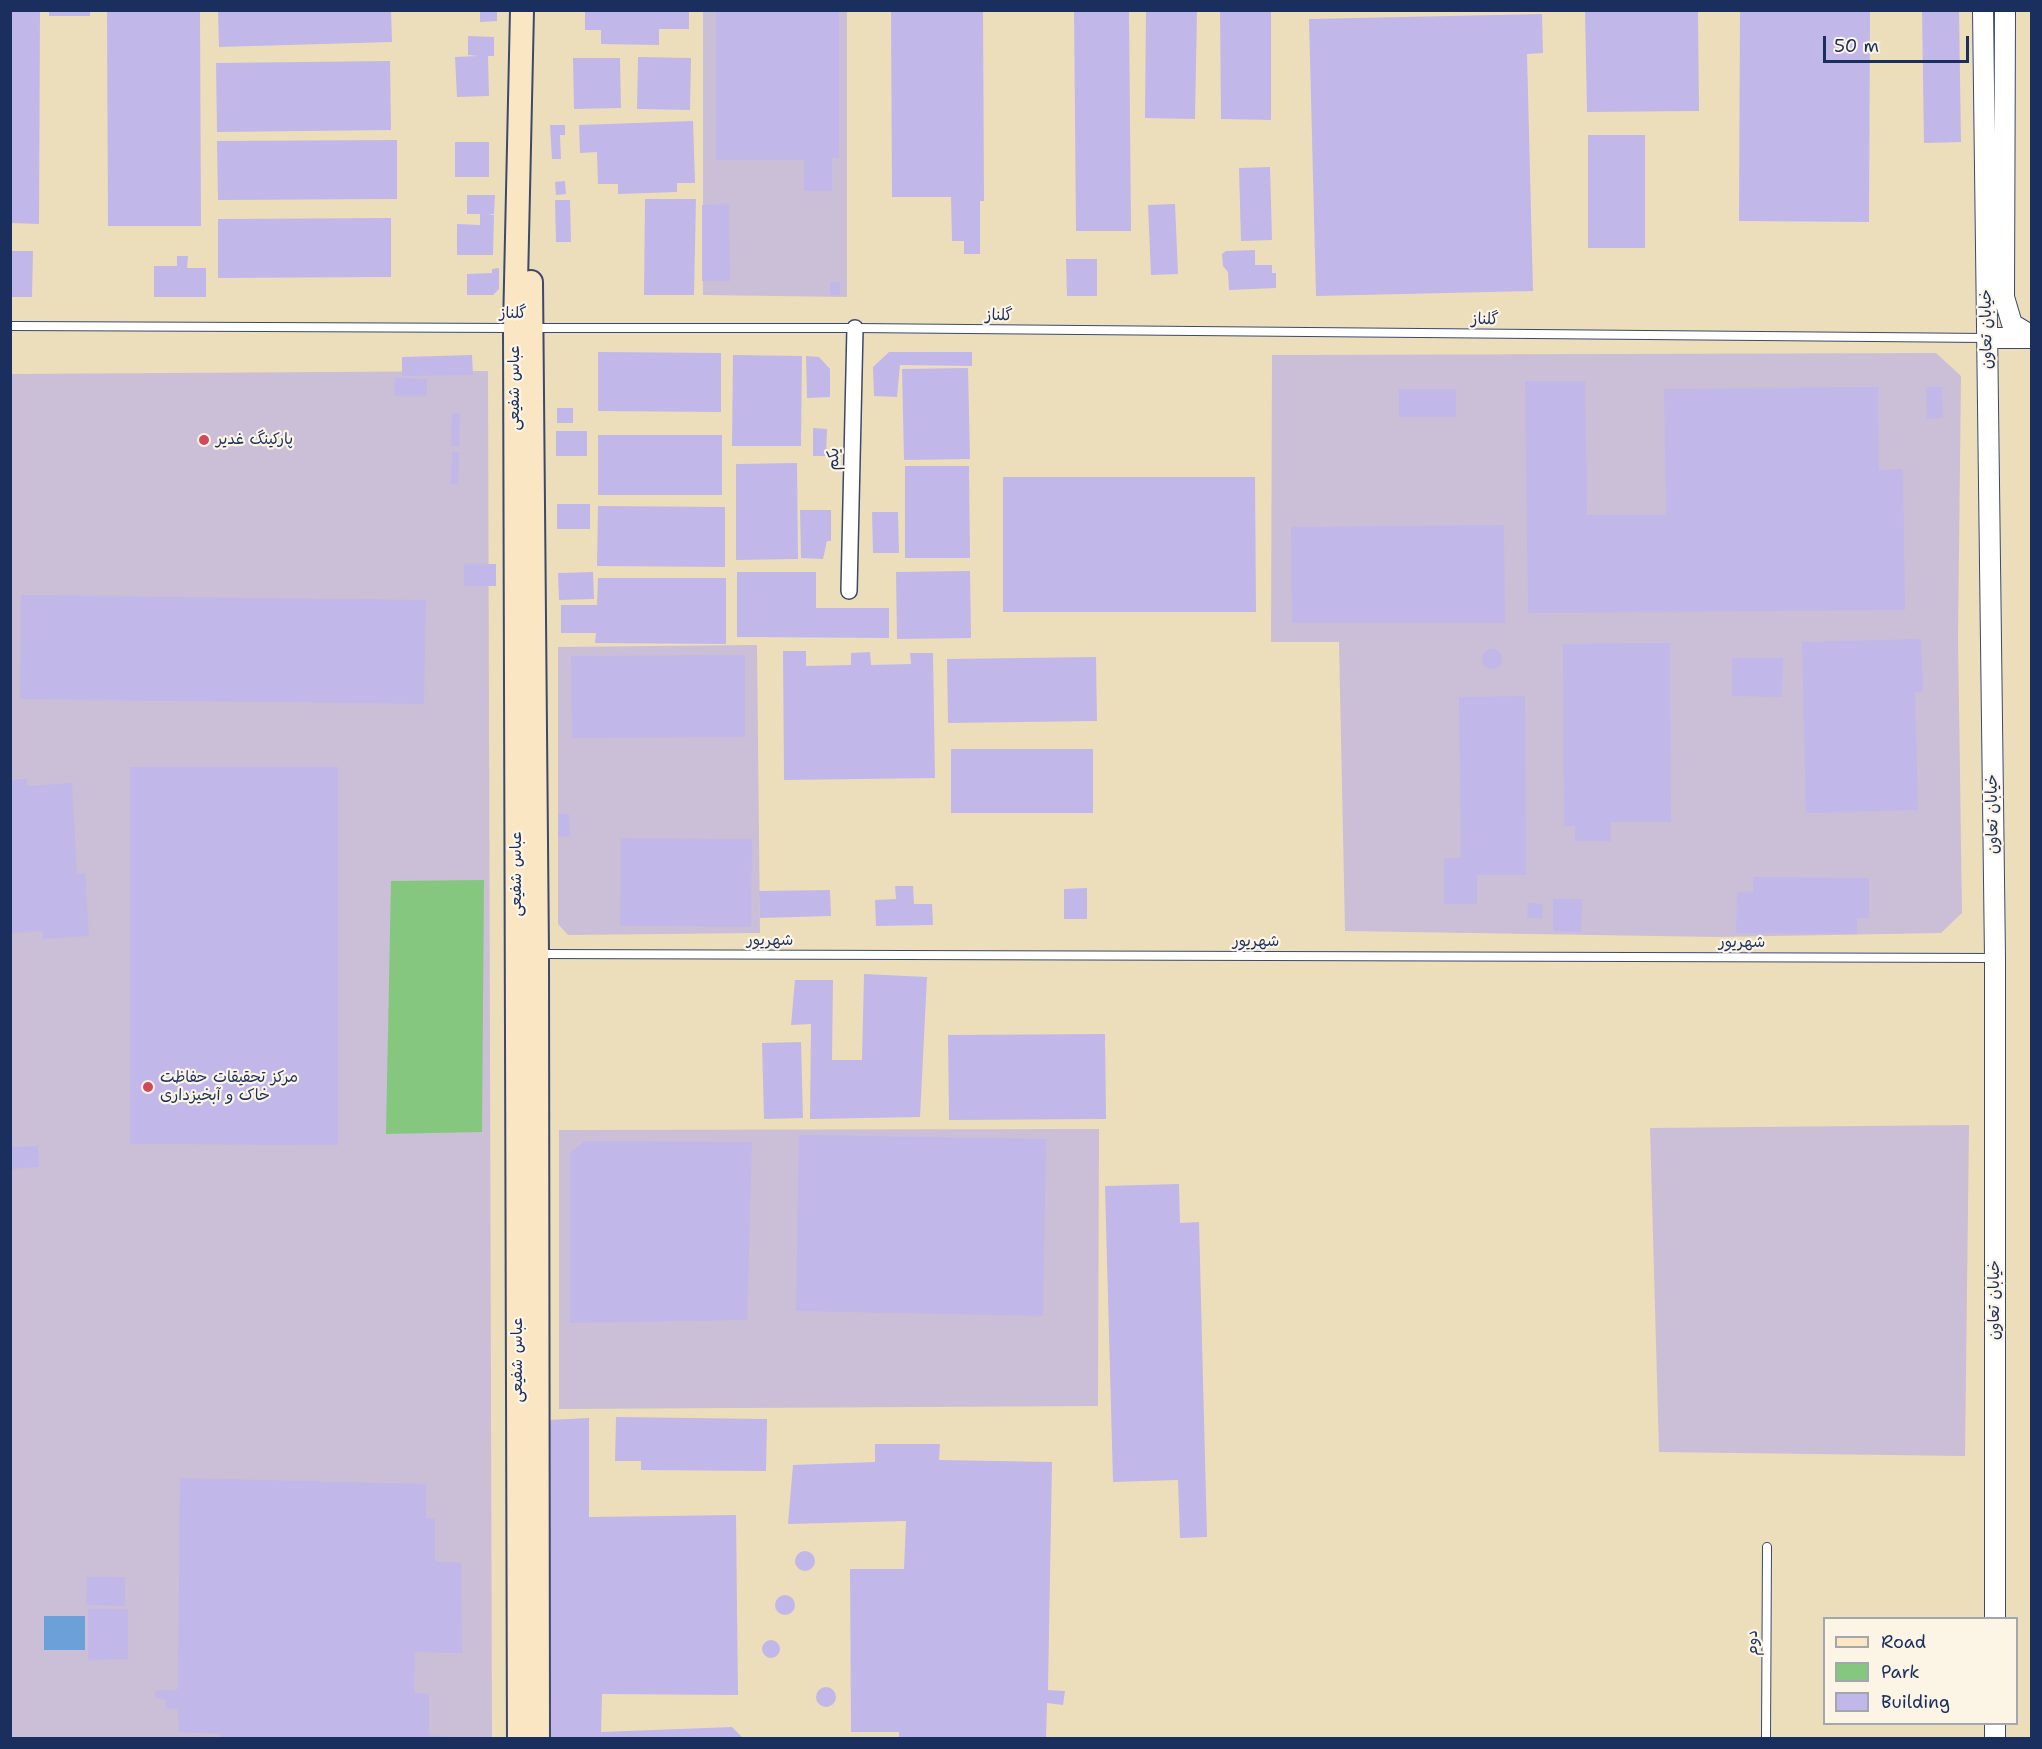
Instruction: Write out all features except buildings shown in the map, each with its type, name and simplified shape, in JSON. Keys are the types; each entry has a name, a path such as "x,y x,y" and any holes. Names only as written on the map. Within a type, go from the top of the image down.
{"main road":[{"name":"عباس شفیعی","path":"522,10 527,954 538,1738"},
{"name":"عباس شفیعی","path":"522,328 535,10"},
{"name":"عباس شفیعی","path":"519,1738 527,954"}],"street":[{"name":"خیابان تعاون","path":"1983,10 1995,958 1995,1617"},
{"name":"خیابان تعاون","path":"2005,10 2004,297 2012,324 2031,337"},
{"name":"یکم","path":"849,591 855,328"},
{"path":"1987,338 2031,337"}],"lane":[{"name":"گلناز","path":"10,326 855,328 1987,338"},
{"name":"شهریور","path":"527,954 1995,958"},
{"name":"دوم","path":"1766,1738 1767,1547"}],"shaded area":[{"path":"703,11 847,11 847,297 703,295"},
{"path":"1936,353 1961,376 1958,638 1962,913 1941,933 1719,937 1345,931 1339,642 1271,642 1272,355"},
{"path":"488,371 492,1738 11,1738 10,374"},
{"path":"757,645 760,933 568,935 558,924 558,647"},
{"path":"1969,1125 1965,1456 1659,1452 1650,1128"},
{"path":"1099,1129 1098,1406 559,1409 559,1130"}],"green space":[{"path":"484,880 482,1132 386,1134 391,881"}],"water":[{"path":"44,1616 85,1616 85,1650 44,1650"}],"place":[{"name":"پارکینگ غدیر","path":"204,440"},
{"name":"مرکز تحقیقات حفاظت خاک و آبخیزداری","path":"148,1087"}]}
